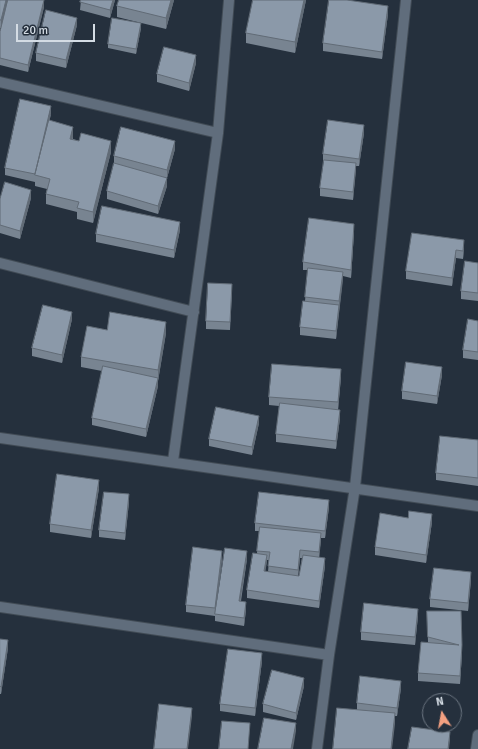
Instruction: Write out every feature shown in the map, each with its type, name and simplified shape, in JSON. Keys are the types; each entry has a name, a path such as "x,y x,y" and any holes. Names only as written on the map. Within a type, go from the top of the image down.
{"street":[{"path":"173,461 218,133 229,0"},
{"path":"317,749 329,655 355,487 406,0"},
{"path":"0,82 218,133"},
{"path":"0,263 194,312"},
{"path":"0,438 173,461 478,506"},
{"path":"0,607 329,655"},
{"path":"476,749 478,735"}],"building":[{"path":"0,0 6,0 1,20 0,20"},
{"path":"8,0 44,0 28,65 0,58 0,32"},
{"path":"81,0 113,0 110,10 80,2"},
{"path":"119,0 171,0 166,18 117,6"},
{"path":"253,0 304,0 295,42 246,33"},
{"path":"329,0 347,0 388,6 382,52 323,43"},
{"path":"46,10 77,18 66,60 36,53"},
{"path":"112,18 141,23 136,49 108,44"},
{"path":"164,47 196,55 189,83 157,74"},
{"path":"20,99 51,106 35,174 5,168"},
{"path":"49,120 73,127 70,139 79,141 81,133 111,141 93,212 77,208 79,202 46,194 50,179 35,175"},
{"path":"328,120 364,125 359,159 323,154"},
{"path":"121,127 175,141 167,170 114,156"},
{"path":"324,160 356,163 353,192 320,188"},
{"path":"114,163 167,178 158,206 107,191"},
{"path":"5,182 31,190 20,231 0,225 0,199"},
{"path":"102,206 180,222 174,250 96,234"},
{"path":"309,218 354,224 351,270 303,262"},
{"path":"412,233 464,240 463,251 456,250 452,278 406,271"},
{"path":"465,261 478,263 478,293 461,291"},
{"path":"308,268 343,272 339,301 305,297"},
{"path":"208,283 232,284 230,322 206,321"},
{"path":"303,301 339,305 336,331 300,327"},
{"path":"43,305 72,312 62,355 32,348"},
{"path":"110,312 166,322 158,370 81,357 87,326 107,330"},
{"path":"468,319 478,321 478,352 463,350"},
{"path":"406,362 442,367 437,396 402,391"},
{"path":"272,364 341,369 338,402 269,397"},
{"path":"103,366 158,378 146,429 92,418"},
{"path":"280,403 340,410 336,441 276,434"},
{"path":"216,407 259,416 252,447 209,439"},
{"path":"440,436 478,440 478,478 436,473"},
{"path":"57,474 99,480 91,530 50,524"},
{"path":"104,492 129,494 125,533 99,530"},
{"path":"259,492 329,500 325,531 255,523"},
{"path":"409,511 432,514 426,555 375,547 380,513 408,518"},
{"path":"260,527 321,533 319,552 300,550 298,570 268,566 270,552 257,551"},
{"path":"193,547 222,551 215,608 186,605"},
{"path":"225,548 247,551 239,601 246,602 244,618 215,614"},
{"path":"253,553 267,555 264,571 299,576 303,555 325,558 319,601 247,590"},
{"path":"434,568 471,572 468,603 430,599"},
{"path":"364,603 418,609 415,637 361,632"},
{"path":"427,611 461,611 462,645 460,676 418,673 421,642 459,645 428,637"},
{"path":"0,639 8,640 1,687 0,686"},
{"path":"228,649 262,653 255,708 220,704"},
{"path":"272,670 304,678 296,713 263,704"},
{"path":"360,676 401,681 397,708 357,703"},
{"path":"159,704 192,708 187,749 154,749"},
{"path":"337,708 395,713 391,749 333,749"},
{"path":"264,718 296,723 291,749 258,749"},
{"path":"222,721 250,723 248,749 219,749"},
{"path":"412,727 422,728 422,733 450,733 448,749 408,749"}]}
